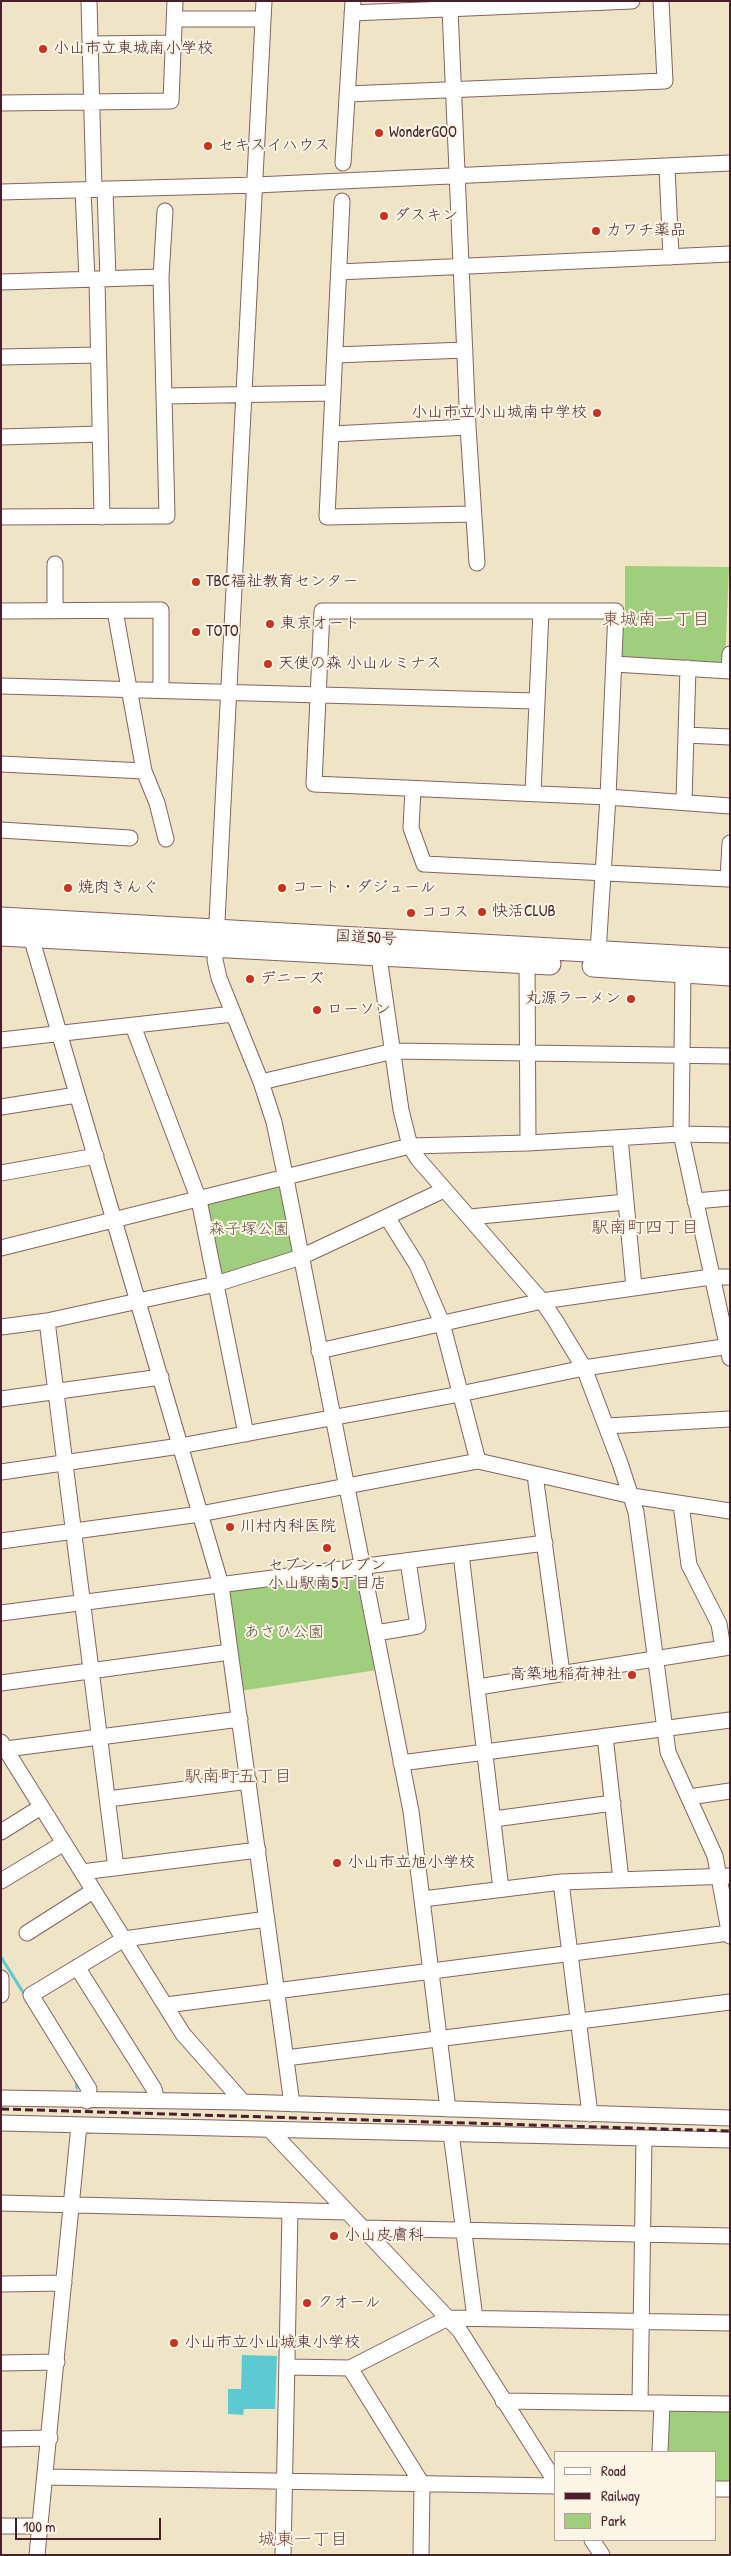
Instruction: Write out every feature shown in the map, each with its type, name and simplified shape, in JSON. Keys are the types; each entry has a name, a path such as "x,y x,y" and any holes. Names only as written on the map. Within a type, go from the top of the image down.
{"highway":[{"name":"国道50号","path":"1,918 379,957 527,963 730,975"},
{"name":"国道50号","path":"1,935 215,939 598,952 730,959"}],"street":[{"path":"89,1 102,517"},
{"path":"1,103 171,101 175,1"},
{"path":"264,1 256,185 243,394 215,939 220,978 261,1082 274,1122 286,1178 332,1419 402,1763 423,1900 422,1911 429,1970 448,2109"},
{"path":"343,163 352,7 450,9 632,1"},
{"path":"347,94 665,81 661,1"},
{"path":"450,9 468,427 478,563"},
{"path":"175,19 263,19"},
{"path":"91,44 174,44"},
{"path":"1,192 256,185 730,163"},
{"path":"667,167 671,256"},
{"path":"94,190 97,279"},
{"path":"342,201 332,434 326,517 473,514"},
{"path":"1,517 167,516 161,277 165,211"},
{"path":"339,272 730,254"},
{"path":"1,282 161,277"},
{"path":"335,355 465,350"},
{"path":"1,358 98,355"},
{"path":"165,396 333,394"},
{"path":"332,434 468,427"},
{"path":"1,437 100,434"},
{"path":"55,564 55,611"},
{"path":"1,611 161,610 161,690"},
{"path":"532,793 535,701 541,610"},
{"path":"115,611 144,771 157,803 166,840"},
{"path":"598,952 608,797 616,611 322,611 314,784 532,793 608,797 684,801 730,806"},
{"path":"614,664 729,671 730,654"},
{"path":"684,801 688,668"},
{"path":"1,686 535,701"},
{"path":"686,735 730,737"},
{"path":"1,764 144,771"},
{"path":"413,789 412,828 424,864 728,879 730,843"},
{"path":"1,830 130,838"},
{"path":"31,937 221,1585 292,2104"},
{"path":"166,2006 429,1970 729,1934 725,1877 668,1752 636,1512 607,1426 576,1352 542,1301 470,1217 444,1190 410,1146 401,1110 379,957"},
{"path":"527,963 528,1143"},
{"path":"1,1472 180,1446 332,1419 584,1368 729,1350 680,1134 683,1056 683,972"},
{"path":"1,1040 233,1014"},
{"path":"133,1026 199,1200 246,1434"},
{"path":"261,1082 394,1051 730,1056"},
{"path":"1,1107 77,1095"},
{"path":"1,1248 410,1146 528,1143 680,1134 730,1135"},
{"path":"620,1138 634,1287"},
{"path":"1,1174 96,1156"},
{"path":"1,1327 47,1321 216,1284 300,1257 444,1190"},
{"path":"695,1201 730,1198"},
{"path":"470,1217 626,1202"},
{"path":"387,1217 416,1265 442,1323 478,1461"},
{"path":"319,1351 542,1301 711,1277 730,1277"},
{"path":"47,1321 116,1868"},
{"path":"1,1399 161,1377"},
{"path":"607,1426 730,1419"},
{"path":"1,1541 200,1514 478,1461 632,1496 730,1511"},
{"path":"535,1475 562,1673"},
{"path":"478,1687 726,1648 719,1624 689,1565 681,1504"},
{"path":"1,1613 545,1543"},
{"path":"461,1554 486,1750 501,1889"},
{"path":"376,1633 418,1626 408,1561"},
{"path":"1,1684 230,1652"},
{"path":"240,1719 100,1737 3,1745 183,2034 242,2102"},
{"path":"402,1763 486,1750 730,1720"},
{"path":"605,1736 621,1880"},
{"path":"108,1799 249,1781"},
{"path":"689,1797 730,1791"},
{"path":"494,1819 612,1804"},
{"path":"1,1832 41,1807"},
{"path":"1,1880 64,1843"},
{"path":"82,1872 258,1850"},
{"path":"423,1900 561,1882 725,1877"},
{"path":"561,1882 590,2114"},
{"path":"27,1933 93,1891"},
{"path":"87,2101 89,2088 31,1996 124,1938 267,1919"},
{"path":"77,1967 154,2089 157,2101"},
{"path":"1,1978 1,1995"},
{"path":"286,2058 730,2002"},
{"path":"1,2098 87,2101 242,2102 730,2118"},
{"path":"1,2123 730,2140"},
{"path":"37,2555 50,2438 79,2124"},
{"path":"270,2130 460,2331 554,2479"},
{"path":"451,2133 474,2318"},
{"path":"640,2403 644,2138"},
{"path":"1,2202 347,2212"},
{"path":"284,2555 290,2211"},
{"path":"362,2228 730,2236"},
{"path":"1,2284 64,2284"},
{"path":"287,2367 350,2368 448,2318 730,2323"},
{"path":"1,2363 57,2362"},
{"path":"350,2368 422,2484 421,2555"},
{"path":"503,2401 730,2404"},
{"path":"660,2451 662,2403"},
{"path":"1,2439 50,2438"},
{"path":"46,2477 554,2486"},
{"path":"716,2489 730,2490"},
{"path":"1,2526 41,2526"},
{"path":"593,2541 602,2555"}],"green space":[{"path":"625,566 729,567 725,665 619,659 621,614 625,610"},
{"name":"森子塚公園","path":"275,1186 282,1190 293,1249 289,1256 223,1277 219,1275 206,1202"},
{"name":"あさひ公園","path":"354,1573 359,1578 377,1670 240,1691 227,1594 231,1589"},
{"path":"662,2407 730,2408 730,2487 716,2486 716,2451 660,2451"}],"water":[{"path":"242,2355 277,2356 275,2409 244,2409 243,2415 228,2414 228,2389 241,2389"}],"waterway":[{"path":"1,1957 26,1997"},
{"path":"76,2079 77,2088"}],"railway":[{"path":"1,2109 730,2131"}],"place":[{"name":"小山市立東城南小学校","path":"43,49"},
{"name":"WonderGOO","path":"379,133"},
{"name":"セキスイハウス","path":"208,146"},
{"name":"ダスキン","path":"384,216"},
{"name":"カワチ薬品","path":"596,231"},
{"name":"小山市立小山城南中学校","path":"597,413"},
{"name":"TBC福祉教育センター","path":"196,582"},
{"name":"東京オート","path":"270,624"},
{"name":"TOTO","path":"196,632"},
{"name":"天使の森 小山ルミナス","path":"268,664"},
{"name":"焼肉きんぐ","path":"68,888"},
{"name":"コート・ダジュール","path":"282,888"},
{"name":"快活CLUB","path":"482,912"},
{"name":"ココス","path":"411,913"},
{"name":"デニーズ","path":"250,979"},
{"name":"丸源ラーメン","path":"631,999"},
{"name":"ローソン","path":"317,1010"},
{"name":"川村内科医院","path":"230,1527"},
{"name":"セブン-イレブン 小山駅南5丁目店","path":"327,1548"},
{"name":"高築地稲荷神社","path":"632,1675"},
{"name":"小山市立旭小学校","path":"337,1863"},
{"name":"小山皮膚科","path":"334,2236"},
{"name":"クオール","path":"307,2303"},
{"name":"小山市立小山城東小学校","path":"174,2343"}],"district":[{"name":"東城南一丁目","path":"656,620"},
{"name":"駅南町四丁目","path":"645,1228"},
{"name":"駅南町五丁目","path":"238,1777"},
{"name":"城東一丁目","path":"303,2540"}]}
